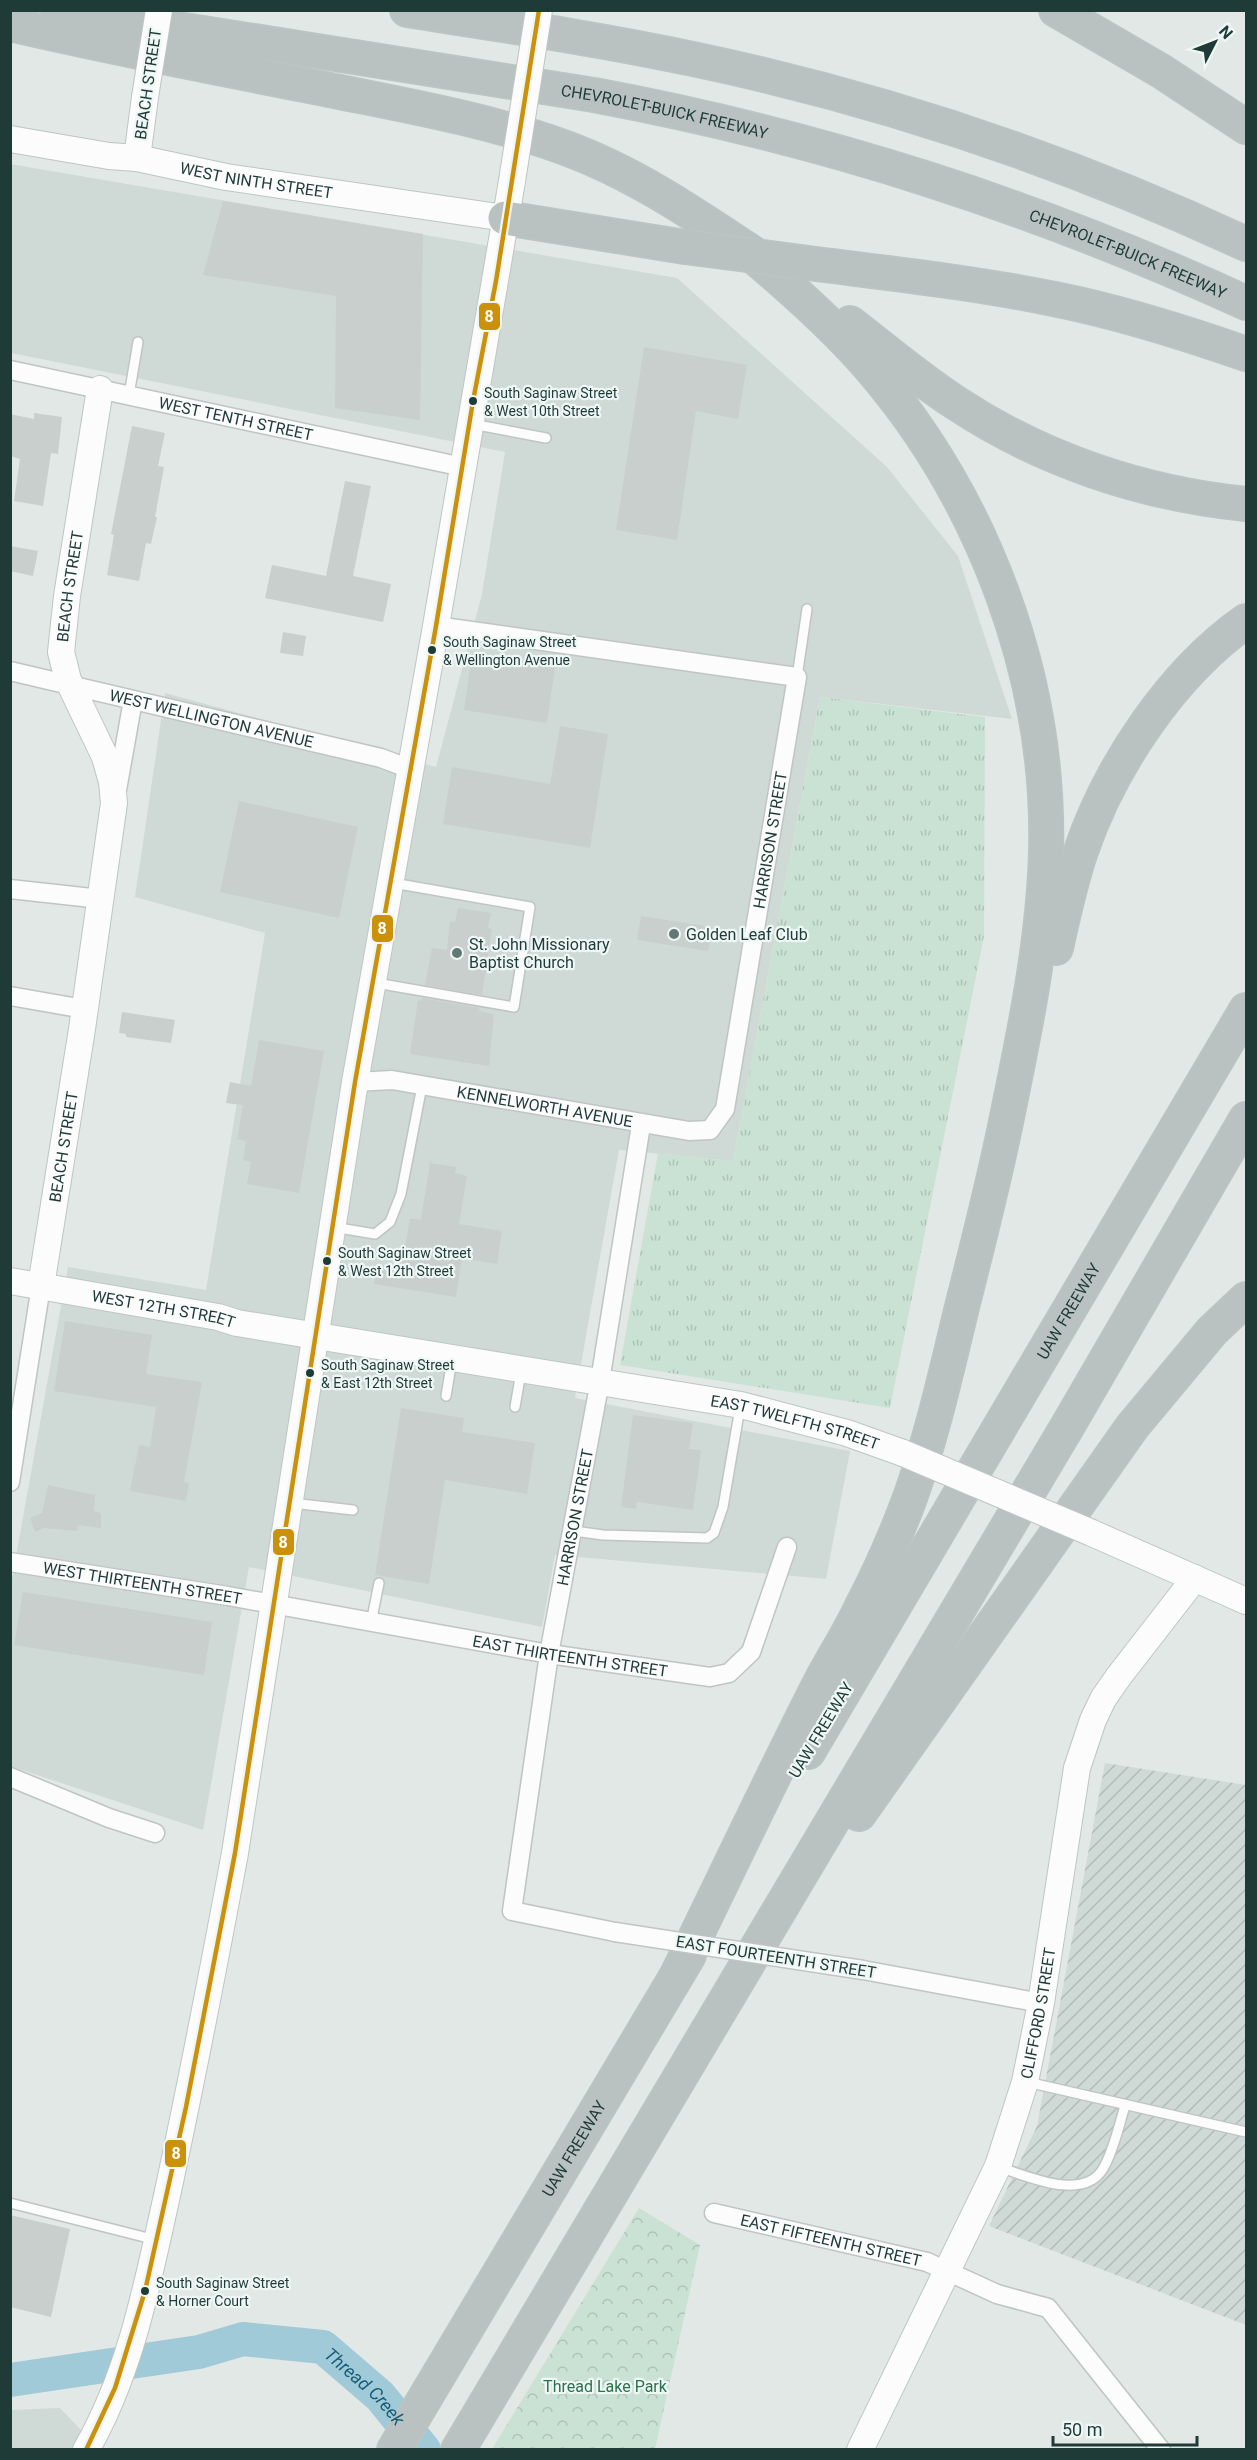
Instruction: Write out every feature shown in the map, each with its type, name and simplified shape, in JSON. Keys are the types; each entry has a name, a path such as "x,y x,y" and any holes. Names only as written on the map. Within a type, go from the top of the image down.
{"highway":[{"name":"CHEVROLET-BUICK FREEWAY","path":"58,10 583,93 676,110 754,128 930,178 1012,206 1174,270 1246,303"},
{"path":"407,10 695,59 864,102 1031,155 1125,191 1246,244"},
{"path":"1056,10 1153,65 1246,127"},
{"path":"10,24 98,44 398,103 526,135 564,147 635,179 739,244 819,299 925,381 992,425 1060,458 1094,471 1159,490 1246,504"},
{"path":"505,218 685,247 970,284 1053,299 1141,320 1246,354"},
{"path":"678,1974 821,1680 860,1612 910,1497 942,1386 999,1154 1034,978 1040,936 1046,850 1042,761 1028,679 1017,636 986,554 967,513 921,435 869,366 777,275 739,244"},
{"path":"999,1154 1038,1022 1071,883 1094,818 1127,754 1168,697 1219,643 1246,621"},
{"name":"UAW FREEWAY","path":"397,2444 678,1974 1246,1010"},
{"path":"458,2450 1061,1437 1246,1119"},
{"path":"713,2021 1132,1426 1212,1331 1246,1299"},
{"path":"1212,1331 1246,1305"}],"street":[{"name":"BEACH STREET","path":"137,158 159,10"},
{"path":"86,2450 113,2397 140,2320 178,2143 235,1853 355,1082 436,626 539,10"},
{"name":"WEST NINTH STREET","path":"10,139 109,156 137,158 226,177 505,218"},
{"name":"WEST TENTH STREET","path":"10,370 463,467"},
{"name":"BEACH STREET","path":"100,389 61,640 62,661 70,685 105,757 112,782 114,811"},
{"path":"436,626 796,677"},
{"name":"WEST WELLINGTON AVENUE","path":"10,671 381,758 410,769"},
{"name":"HARRISON STREET","path":"725,1109 796,677"},
{"name":"BEACH STREET","path":"10,1482 133,700"},
{"path":"10,889 101,899"},
{"path":"10,996 84,1009"},
{"name":"KENNELWORTH AVENUE","path":"355,1082 392,1080 641,1125 689,1131 710,1130 725,1109"},
{"name":"HARRISON STREET","path":"512,1911 549,1654 574,1531 641,1125"},
{"name":"WEST 12TH STREET","path":"10,1281 237,1323 316,1335"},
{"name":"EAST TWELFTH STREET","path":"316,1335 741,1406 848,1432 1092,1533 1246,1601"},
{"name":"EAST THIRTEENTH STREET","path":"273,1605 549,1654 710,1677 729,1673 751,1652 787,1547"},
{"name":"WEST THIRTEENTH STREET","path":"10,1562 273,1605"},
{"name":"CLIFFORD STREET","path":"860,2450 998,2166 1025,2082 1041,2003 1077,1768 1084,1742 1103,1699 1195,1578"},
{"path":"10,1778 109,1818 155,1833"},
{"name":"EAST FOURTEENTH STREET","path":"512,1911 615,1932 864,1970 1041,2003"},
{"name":"EAST FIFTEENTH STREET","path":"714,2213 927,2262 997,2294 1048,2308 1161,2450"}],"lane":[{"path":"129,395 138,342"},
{"path":"470,423 546,438"},
{"path":"796,677 807,609"},
{"path":"372,983 514,1007 530,907 390,882"},
{"path":"333,1227 375,1234 390,1222 401,1194 422,1086"},
{"path":"446,1396 452,1358"},
{"path":"514,1407 522,1369"},
{"path":"574,1531 603,1535 707,1538 714,1533 723,1507 741,1406"},
{"path":"290,1502 353,1510"},
{"path":"371,1623 379,1582"},
{"path":"1025,2082 1246,2132"},
{"path":"998,2166 1038,2180 1071,2187 1092,2180 1104,2168 1125,2106"},
{"path":"10,2203 157,2240"}],"shaded area":[{"path":"10,164 677,278 887,467 958,556 1012,719 820,697 733,1161 619,1150 575,1398 850,1451 826,1579 555,1555 542,1627 249,1567 203,1830 10,1766 11,1584 68,1267 206,1290 265,933 135,897 165,693 436,767 482,594 505,452 11,353"},
{"path":"1105,1763 1246,1785 1246,2325 989,2226 1037,2126"},
{"path":"60,2408 99,2449 11,2450 11,2410"}],"green space":[{"path":"820,697 985,717 984,936 890,1408 620,1365 658,1153 733,1161"},
{"name":"Thread Lake Park","path":"639,2208 700,2245 655,2449 492,2449"}],"building":[{"path":"223,201 423,234 420,420 335,408 336,296 203,275"},
{"path":"644,347 747,365 738,419 696,411 677,540 616,530"},
{"path":"34,413 62,417 58,454 51,453 43,506 14,501 20,459 10,456 10,414 34,419"},
{"path":"132,426 165,433 158,466 164,467 155,517 157,517 151,544 146,543 139,581 107,575 114,535 111,534"},
{"path":"345,481 371,486 353,576 391,584 383,622 265,598 272,565 326,576"},
{"path":"10,546 38,551 33,576 10,571"},
{"path":"283,632 306,636 303,656 280,653"},
{"path":"472,654 555,667 547,723 464,710"},
{"path":"560,726 608,734 590,848 443,824 452,767 550,784"},
{"path":"239,801 358,827 339,918 220,892"},
{"name":"St. John Missionary Baptist Church","path":"458,908 491,913 488,928 492,929 482,995 425,985 432,948 447,950 450,921 455,922"},
{"name":"Golden Leaf Club","path":"641,916 712,927 708,951 637,940"},
{"path":"422,998 480,1008 479,1011 494,1014 489,1066 410,1054 418,1000 422,1001"},
{"path":"122,1012 175,1020 171,1043 126,1037 126,1034 119,1033"},
{"path":"259,1040 324,1051 299,1193 247,1184 251,1162 243,1160 246,1141 237,1139 243,1105 226,1103 230,1082 251,1086"},
{"path":"430,1163 456,1167 455,1173 467,1176 459,1224 502,1231 497,1264 462,1258 456,1297 374,1284 376,1266 401,1270 410,1218 421,1220"},
{"path":"65,1321 152,1335 146,1374 202,1382 184,1482 189,1483 186,1501 130,1491 139,1445 150,1447 156,1407 54,1391"},
{"path":"401,1408 464,1418 462,1432 535,1443 527,1494 445,1480 429,1584 375,1575"},
{"path":"633,1415 693,1423 689,1449 701,1450 693,1510 637,1502 636,1509 621,1507"},
{"path":"48,1485 95,1495 94,1511 101,1513 101,1528 78,1525 77,1531 44,1528 35,1532 30,1518 42,1513"},
{"path":"23,1592 212,1622 204,1675 14,1645"},
{"path":"10,2215 70,2229 51,2317 10,2307"}],"waterway":[{"name":"Thread Creek","path":"10,2380 199,2352 243,2339 323,2347 380,2396 424,2450"}],"transit line":[{"name":"8","path":"86,2450 115,2388 145,2291 186,2107 235,1853 355,1082 436,626 473,401 496,281 539,10"}],"place":[{"name":"South Saginaw Street & West 10th Street","path":"473,401"},
{"name":"South Saginaw Street & Wellington Avenue","path":"432,650"},
{"name":"Golden Leaf Club","path":"674,934"},
{"name":"St. John Missionary Baptist Church","path":"457,953"},
{"name":"South Saginaw Street & West 12th Street","path":"327,1261"},
{"name":"South Saginaw Street & East 12th Street","path":"310,1373"},
{"name":"South Saginaw Street & Horner Court","path":"145,2291"}]}
